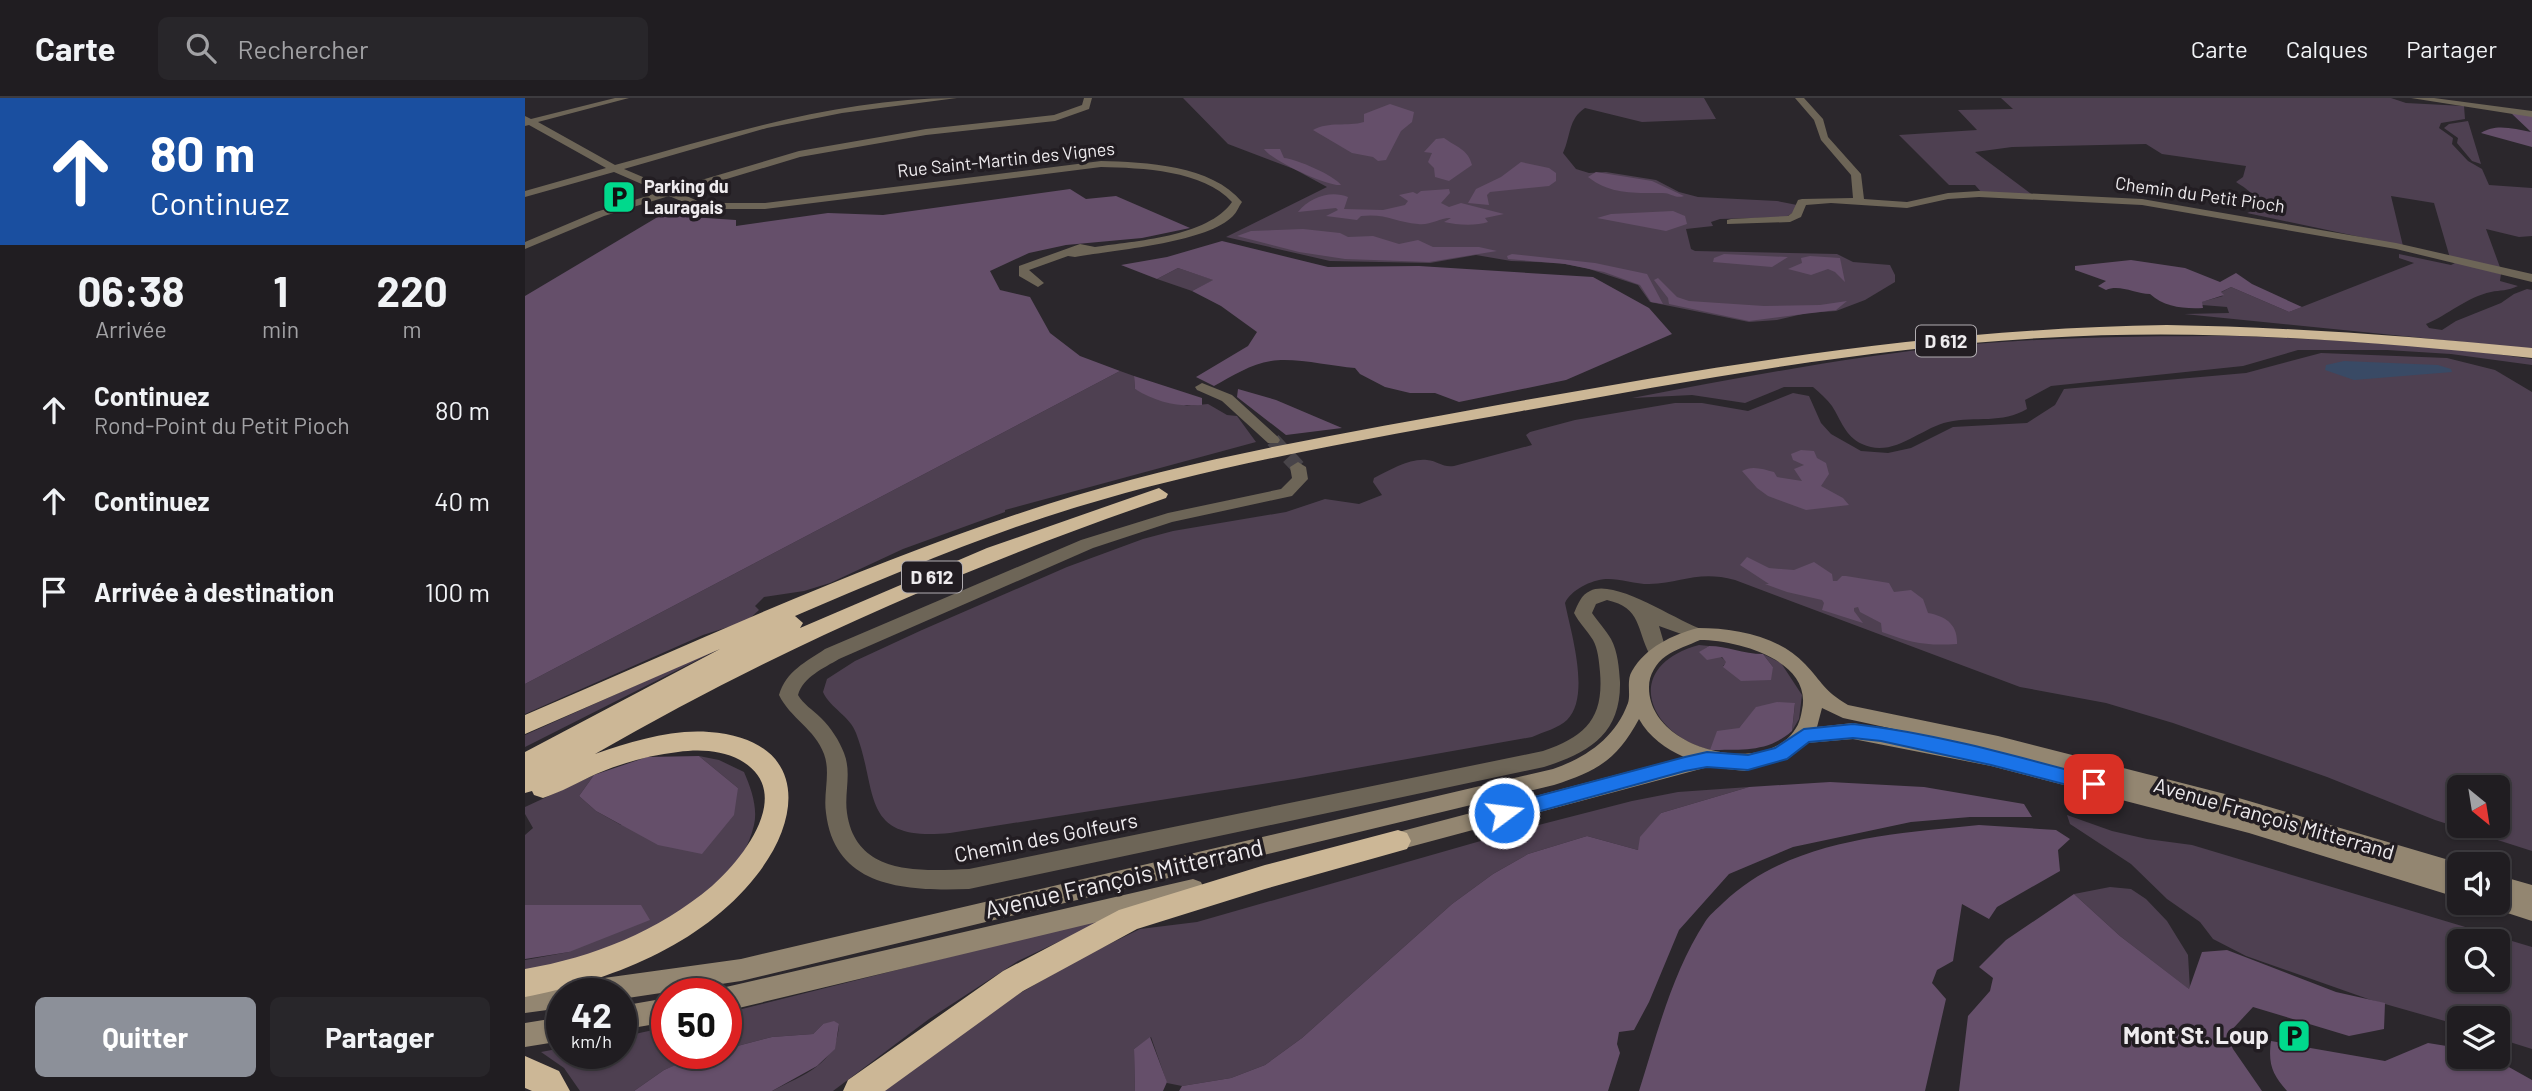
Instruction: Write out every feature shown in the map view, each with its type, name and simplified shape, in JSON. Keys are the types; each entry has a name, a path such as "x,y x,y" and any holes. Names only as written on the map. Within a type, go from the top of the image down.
{"highway":[{"name":"D 612","path":"525,725 825,594 988,531 1075,502 1251,457 1702,376 1894,347 1992,336 2094,330 2233,329 2379,337 2532,353"},
{"name":"D 612","path":"525,783 601,738 709,682 908,586 1087,517 1365,436"},
{"name":"D 612","path":"525,763 694,671 800,620 994,537 1160,481"},
{"path":"525,796 607,759 628,752 680,743 733,745 750,752 771,768 777,786 776,810 766,838 749,865 722,895 687,920 613,960 571,974 525,983"},
{"path":"859,1091 947,1024 1013,981 1129,919 1265,877 1398,841"},
{"path":"525,1072 548,1082 554,1091"}],"main road":[{"path":"1698,634 1737,635 1768,645 1794,663 1810,686 1814,712 1804,736 1781,754 1748,762 1707,759 1677,747 1651,727 1638,702 1638,677 1657,650 1674,640 1698,634"},
{"name":"Avenue François Mitterrand","path":"1810,686 1822,698 1843,710 1998,744 2225,803 2447,869"},
{"name":"Avenue François Mitterrand","path":"637,985 741,970 1553,777 1570,772 1606,753 1622,736 1638,702"},
{"name":"Avenue François Mitterrand","path":"1804,736 1862,732 1991,758 2249,824 2447,884"},
{"name":"Avenue François Mitterrand","path":"742,995 1398,841 1707,759"},
{"path":"2510,889 2532,895"},
{"path":"2510,904 2532,911"},
{"path":"525,1001 546,998"},
{"path":"525,1035 546,1032"}],"street":[{"path":"526,121 625,98"},
{"path":"842,110 862,98"},
{"path":"525,194 765,126 842,110 953,98"},
{"path":"525,246 589,218 761,164 845,145 1063,116 1086,107 1088,98"},
{"path":"1799,98 1818,119 1824,138 1856,174 1859,202"},
{"path":"2415,98 2532,114"},
{"path":"526,121 666,193"},
{"name":"Rue Saint-Martin des Vignes","path":"666,193 700,206 765,206 1047,170 1117,164 1170,170 1224,190 1235,198 1236,205 1232,212 1217,223 1183,234 1093,250 1067,248 1065,253 1028,264 1023,268 1023,274 1038,283"},
{"name":"Chemin du Petit Pioch","path":"1731,222 1790,219 1797,215 1803,202 1810,200 1907,205 1979,194 2142,202 2396,246 2532,278"},
{"path":"1202,387 1227,398 1273,440"},
{"name":"Chemin des Golfeurs","path":"1298,467 1300,479 1286,493 1168,518 1087,544 832,654 799,676 790,686 788,696 791,705 814,722 831,743 838,774 836,811 839,831 849,849 865,865 890,876 922,881 969,879 1530,762 1566,752 1584,742 1599,728 1609,710 1612,693 1605,646 1583,613 1585,605 1592,598 1614,594 1626,597 1635,605 1673,625 1698,634"},
{"path":"1635,605 1650,626 1657,650"}],"shaded area":[{"path":"1183,98 1704,98 1716,119 1642,122 1585,108 1573,123 1563,153 1576,169 1589,173 1606,172 1656,180 1679,192 1698,197 1777,201 1797,205 1794,212 1786,217 1720,219 1711,222 1713,226 1686,229 1691,249 1695,251 1837,254 1853,262 1890,265 1895,282 1865,300 1836,311 1749,322 1650,302 1638,285 1586,268 1560,263 1511,261 1476,255 1430,263 1330,261 1226,237 1327,187 1294,169 1228,144"},
{"path":"2001,98 2391,98 2406,103 2464,106 2465,119 2441,123 2439,128 2453,138 2452,144 2468,161 2482,169 2489,185 2532,188 2532,236 2519,237 2486,229 2501,270 2450,258 2434,203 2391,196 2403,246 2247,213 2252,211 2251,194 2236,182 2243,177 2246,166 2162,154 2146,144 2012,147 1975,152 2034,196 1982,193 1975,185 1949,185 1899,135 1977,130 1958,110 2013,109"},
{"path":"1390,104 1414,112 1412,122 1401,131 1386,160 1378,161 1373,157 1352,153 1313,130 1364,122 1364,114"},
{"path":"2511,113 2532,116 2532,147 2481,133 2499,127 2531,132"},
{"path":"2468,121 2481,164 2472,161 2457,143 2458,138 2444,128 2449,124"},
{"path":"1444,138 1465,152 1472,165 1449,181 1435,177 1434,168 1428,162 1432,153 1424,152 1436,139"},
{"path":"1264,149 1280,149 1284,158 1314,168 1341,185 1324,182 1300,172 1277,160"},
{"path":"1521,162 1549,168 1556,173 1556,181 1549,186 1490,192 1487,195 1489,205 1468,203 1476,189 1501,177"},
{"path":"1596,172 1652,181 1684,196 1615,190 1588,177"},
{"path":"1070,189 1086,199 1116,196 1190,228 1142,238 1066,245 1029,253 990,271 1000,290 1030,297 1050,333 1080,356 1120,371 525,684 525,296 661,215 736,220 736,226 828,213 883,215"},
{"path":"1449,189 1450,193 1441,203 1449,207 1461,203 1504,214 1485,218 1488,222 1478,224 1444,222 1451,218 1422,224 1377,216 1361,216 1357,220 1326,216 1338,210 1336,208 1298,212 1308,202 1321,196 1335,194 1348,197 1344,209 1383,210 1405,205 1408,201 1399,195"},
{"path":"1673,211 1685,216 1687,224 1666,231 1597,218 1611,214"},
{"path":"1303,229 1340,233 1348,237 1373,236 1399,244 1418,240 1433,247 1479,247 1497,251 1429,262 1345,259 1299,252 1237,236 1251,231"},
{"path":"1222,241 1328,267 1419,266 1593,277 1649,308 1672,334 1566,380 1459,402 1435,393 1410,393 1385,387 1360,374 1355,368 1290,360 1256,365 1214,386 1196,377 1248,346 1257,332 1221,306 1192,291 1213,280 1178,268 1157,279 1121,265 1167,257"},
{"path":"1512,254 1595,263 1647,274 1663,304 1651,302 1640,285 1604,272 1565,264 1508,259 1507,256"},
{"path":"1724,254 1788,257 1772,267 1713,262 1714,258"},
{"path":"2399,254 2451,265 2457,262 2501,274 2500,281 2518,286 2474,298 2426,324 2429,328 2442,330 2456,321 2501,303 2514,294 2532,290 2532,349 2184,314 2229,313 2227,307 2202,305 2201,302 2223,296 2220,293 2231,287 2289,312 2414,263 2399,258"},
{"path":"1801,258 1840,258 1845,282 1828,269 1811,275 1788,269 1802,263"},
{"path":"2131,260 2185,268 2220,282 2236,273 2252,284 2302,307 2289,312 2231,287 2221,292 2224,295 2202,302 2203,308 2182,307 2162,302 2150,294 2117,288 2106,290 2098,286 2106,281 2075,270 2075,266"},
{"path":"1178,268 1214,280 1192,291 1157,279"},
{"path":"1658,278 1677,297 1689,301 1764,306 1820,305 1847,301 1836,310 1749,321 1669,304 1668,298 1654,280"},
{"path":"2237,336 2458,350 2532,359 2532,365 2451,354 2387,350 2298,350 2243,366 2051,386 2025,400 2027,409 2018,414 1948,422 1885,448 1873,448 1851,437 1830,403 1813,387 1784,387 1745,403 1692,395 1632,398 1833,362 1954,346 2095,338"},
{"path":"2321,353 2447,358 2495,370 2532,392 2532,851 2491,838 2510,838 2510,775 2447,775 2447,824 2327,777 2173,723 2106,703 2020,687 1722,577 1649,584 1606,579 1588,584 1572,594 1565,603 1575,647 1578,696 1574,709 1564,723 1532,737 1294,779 950,833 921,834 900,830 886,821 877,809 856,733 823,692 827,679 855,661 1067,567 1143,539 1173,531 1286,512 1325,499 1359,504 1382,495 1373,482 1374,478 1400,465 1420,460 1454,466 1532,445 1526,435 1530,432 1575,420 1675,403 1702,403 1748,411 1793,393 1809,396 1821,423 1831,434 1861,451 1888,453 1911,448 1953,427 2027,423 2055,405 2064,389 2246,373"},
{"path":"1120,371 1134,376 1135,389 1187,406 1208,404 1227,415 1237,416 1256,442 1005,510 903,549 830,583 804,591 764,597 755,606 759,610 747,621 703,635 525,714 525,684"},
{"path":"1134,376 1202,398 1202,405 1167,403 1151,397 1135,389"},
{"path":"1238,389 1276,400 1342,428 1286,435 1237,397"},
{"path":"1801,450 1814,451 1817,458 1826,463 1829,474 1821,486 1843,498 1849,505 1806,510 1768,496 1742,471 1750,468 1762,469 1774,472 1777,477 1802,481 1794,469 1804,465 1793,460 1791,454"},
{"path":"1747,557 1769,568 1794,570 1814,562 1832,574 1833,581 1846,576 1889,583 1894,592 1911,590 1923,599 1928,613 1940,616 1953,626 1957,644 1919,643 1882,632 1881,623 1860,612 1858,607 1854,608 1854,611 1863,623 1822,610 1822,600 1765,584 1769,584 1740,565"},
{"path":"737,640 535,742 525,747 525,735"},
{"path":"1699,645 1709,646 1700,652 1721,657 1727,662 1723,666 1773,667 1763,654 1781,663 1802,695 1799,719 1792,731 1795,704 1757,707 1739,728 1710,750 1688,741 1670,729 1658,715 1652,699 1652,683 1659,668 1675,655"},
{"path":"1709,646 1763,654 1773,667 1771,680 1741,681 1723,667 1726,662 1722,657 1707,660 1699,652"},
{"path":"1777,702 1795,703 1792,731 1783,738 1754,748 1710,750 1717,731 1739,728 1756,707"},
{"path":"699,756 719,760 744,772 754,805 754,825 742,856 721,883 693,906 661,926 626,942 591,955 525,970 525,960 569,952 601,905 525,905 525,835 533,828 525,814 525,807 594,775 579,796 596,811 621,825 738,788"},
{"path":"699,756 738,788 734,815 702,854 658,845 596,811 579,796 594,775 647,757"},
{"path":"1830,782 1924,787 2024,804 2032,817 1970,817 1911,822 1793,847 1729,874 1679,930 1649,1002 1634,1030 1619,1032 1617,1044 1620,1053 1608,1091 1179,1091 1182,1086 1231,1078 1265,1065 1302,1038 1452,904 1493,874 1528,854 1587,836 1638,850 1640,837 1661,813 1749,787"},
{"path":"1749,787 1661,813 1638,850 1587,836 1528,854 1493,874 1452,904 1302,1038 1265,1065 1231,1078 1182,1086 1167,1083 1151,1037 1134,1049 1135,1091 878,1091 982,1015 1081,958 1140,929 1197,922 1519,830 1632,801 1678,792"},
{"path":"2067,815 2112,831 2192,845 2472,929 2447,929 2447,992 2510,992 2510,940 2532,947 2532,1049 2510,1042 2510,1006 2447,1006 2447,1022 2371,1000 2246,956 2213,939 2200,922 2167,899 2131,864 2070,824"},
{"path":"1979,825 2056,830 2070,839 2058,850 2060,871 1997,907 1989,919 1962,904 1953,961 1937,970 1932,983 1946,999 1925,1091 1639,1091 1666,1004 1683,962 1705,922 1723,903 1750,882 1779,865 1843,843"},
{"path":"2110,887 2131,889 2146,899 2167,921 2188,955 2190,990 2120,936 2074,894"},
{"path":"2074,894 2120,936 2189,989 2202,952 2227,950 2336,992 2385,1003 2384,1029 2349,1036 2253,1007 2227,1035 2233,1049 2262,1091 1959,1091 1968,1016 1990,991 1993,978 1979,967 2006,940"},
{"path":"525,905 641,905 650,920 569,952 525,959"},
{"path":"1115,915 1018,961 929,1019 833,1091 772,1091 807,1073 825,1059 837,1038 839,1024 823,1024 813,1034 772,1037 742,1045 742,1009"},
{"path":"834,1021 839,1024 835,1049 817,1066 772,1091 634,1091 666,1069 742,1069 742,1045 772,1037 813,1034 823,1024"},
{"path":"651,1030 651,1069 666,1069 634,1091 580,1091 565,1069 637,1069 637,1034"},
{"path":"1150,1037 1167,1082 1163,1091 1135,1091 1134,1049"},
{"path":"2271,1041 2385,1061 2428,1043 2447,1046 2447,1069 2510,1068 2532,1080 2532,1091 2287,1091 2272,1068"}],"water":[{"path":"2344,361 2438,365 2451,369 2452,372 2354,380 2325,370 2326,365"}],"tunnel":[{"path":"1273,440 1298,467"}],"place":[{"name":"Parking du Lauragais","path":"619,197"},
{"name":"Mont St. Loup","path":"2294,1036"}],"route":[{"path":"1504,813 1707,759 1748,762 1781,754 1804,736 1853,731 1881,734 1991,758 2094,784"}]}
